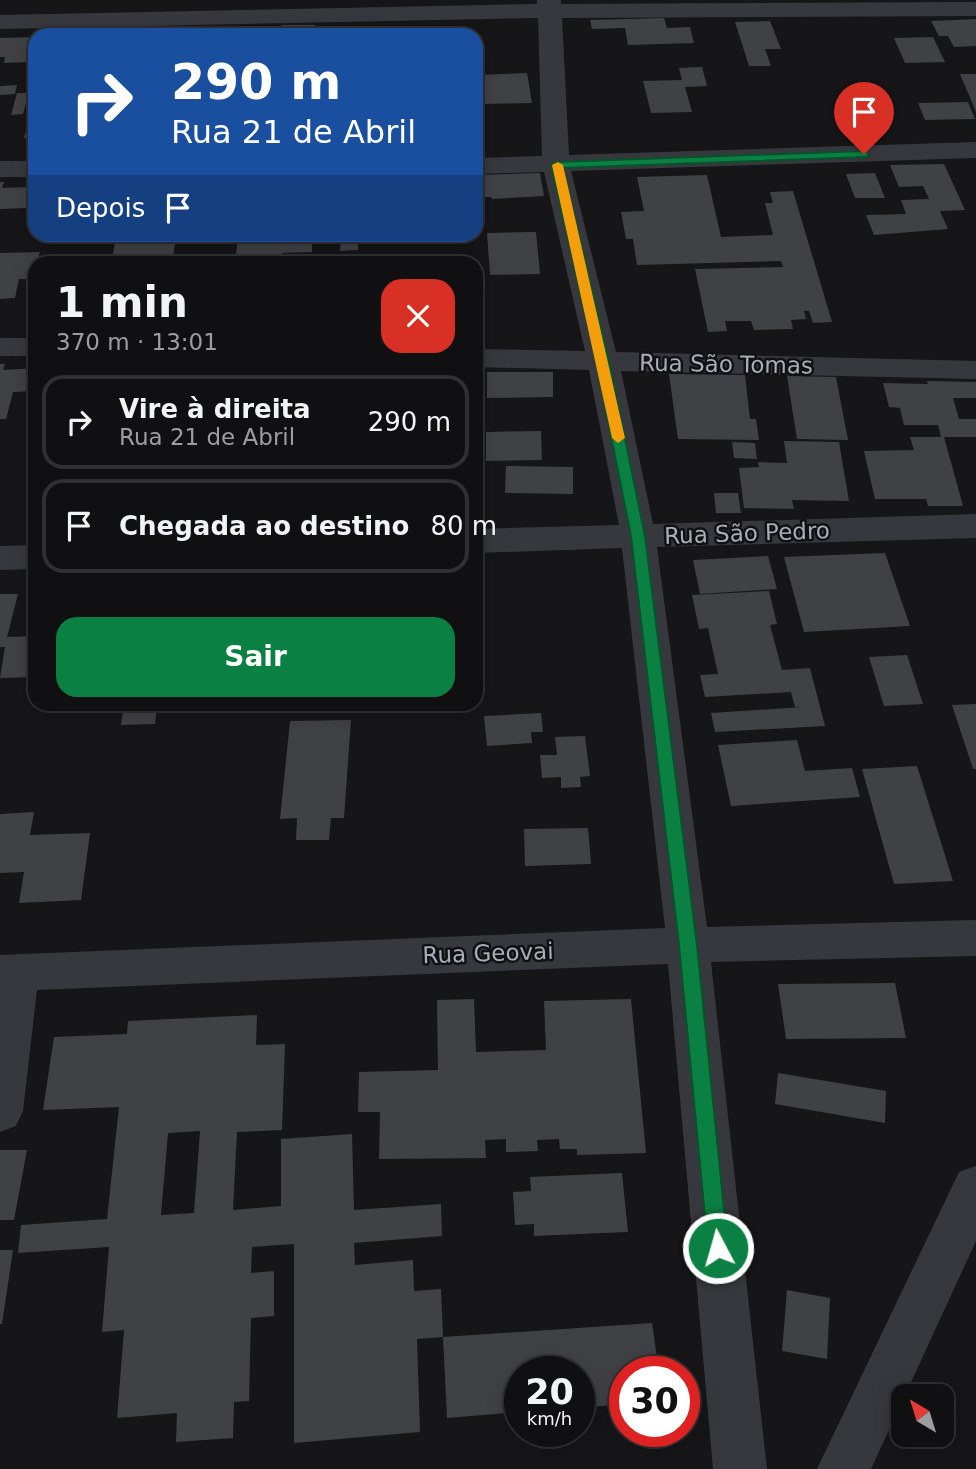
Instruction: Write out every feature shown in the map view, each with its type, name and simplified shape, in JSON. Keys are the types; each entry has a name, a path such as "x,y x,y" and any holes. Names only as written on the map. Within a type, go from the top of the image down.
{"street":[{"path":"549,6 556,165 603,361 638,536 688,945 740,1469"},
{"path":"0,22 549,6 976,9"},
{"path":"483,166 976,150"},
{"path":"0,169 28,169"},
{"path":"0,346 28,347"},
{"name":"Rua São Tomas","path":"483,358 976,370"},
{"name":"Rua São Pedro","path":"483,541 976,526"},
{"path":"0,558 28,556"},
{"name":"Rua Geovai","path":"8,973 688,945 976,938"},
{"path":"0,1111 8,973"},
{"path":"844,1469 976,1188"}],"building":[{"path":"664,18 667,28 690,27 694,43 628,45 625,28 592,29 590,20"},
{"path":"976,19 976,46 954,47 948,36 939,36 931,21"},
{"path":"770,21 781,49 765,49 771,66 749,66 735,22"},
{"path":"282,25 315,25 315,28 282,28"},
{"path":"28,37 27,62 4,63 5,57 0,57 0,38"},
{"path":"933,37 945,62 905,63 894,38"},
{"path":"702,67 707,86 685,87 692,112 651,113 643,81 682,80 679,68"},
{"path":"527,73 532,103 483,104 483,75"},
{"path":"960,74 976,74 976,112"},
{"path":"17,85 15,94 0,95 0,86"},
{"path":"17,93 28,93 23,114 11,115"},
{"path":"968,102 975,119 925,120 918,103"},
{"path":"944,164 965,210 940,211 948,229 874,235 866,215 906,214 901,200 929,199 923,186 899,187 890,165"},
{"path":"540,173 544,196 492,199 483,197 483,175"},
{"path":"875,173 885,198 855,198 846,174"},
{"path":"707,175 721,237 773,235 765,203 773,203 770,192 793,191 832,322 813,323 809,311 804,311 806,319 791,320 793,329 754,330 751,321 725,321 727,331 708,332 695,269 783,267 781,261 637,265 633,239 626,239 621,212 644,211 637,177"},
{"path":"0,182 4,182 2,188 28,187 28,211 27,208 0,209"},
{"path":"536,232 540,274 490,275 487,233"},
{"path":"115,242 175,242 173,256 112,256"},
{"path":"238,242 312,242 312,252 282,253 282,256 236,256"},
{"path":"341,242 358,242 358,250 340,251"},
{"path":"40,252 39,256 28,256 28,279 19,279 15,298 0,299 0,253"},
{"path":"0,364 5,364 3,370 28,368 28,391 13,392 6,419 0,419"},
{"path":"487,372 553,372 553,397 487,398"},
{"path":"669,374 745,375 750,419 756,419 759,440 678,439"},
{"path":"787,376 836,377 848,440 797,439"},
{"path":"927,381 976,382 976,398 953,398 959,419 976,419 976,437 944,437 963,506 928,506 926,499 875,499 864,451 914,450 910,437 941,437 938,425 904,425 900,408 889,407 883,383 928,384"},
{"path":"541,431 542,460 486,461 486,432"},
{"path":"784,441 839,442 849,501 792,500 794,509 744,508 739,468 759,467 758,462 787,463"},
{"path":"732,442 755,443 757,459 734,458"},
{"path":"506,466 573,467 573,494 505,493"},
{"path":"714,493 738,493 741,513 716,513"},
{"path":"885,553 910,626 804,632 784,557"},
{"path":"768,556 777,589 700,594 693,560"},
{"path":"769,591 777,624 770,625 782,670 810,668 825,726 715,732 711,713 804,707 795,707 791,692 705,697 700,675 718,674 708,628 699,629 692,595"},
{"path":"0,594 18,594 7,637 28,636 28,677 0,678 5,647 0,647"},
{"path":"907,655 923,704 884,706 869,657"},
{"path":"976,704 976,769 973,769 952,705"},
{"path":"123,711 156,711 155,724 121,725"},
{"path":"541,713 543,732 531,732 532,743 487,746 484,716"},
{"path":"351,720 344,818 331,818 329,840 296,840 297,818 280,819 290,721"},
{"path":"585,736 590,776 580,777 581,787 561,788 561,777 542,778 540,755 557,755 555,737"},
{"path":"797,740 805,771 852,768 860,797 731,806 718,745"},
{"path":"917,766 953,881 894,884 862,769"},
{"path":"34,812 30,835 90,833 81,900 19,903 24,872 0,873 0,814"},
{"path":"588,828 591,864 525,866 524,829"},
{"path":"895,983 906,1038 786,1039 778,984"},
{"path":"474,999 476,1052 546,1050 544,1001 631,999 646,1153 577,1155 577,1149 560,1149 559,1139 537,1140 538,1151 506,1152 506,1139 485,1140 486,1158 379,1159 380,1112 358,1112 359,1072 438,1070 437,1000"},
{"path":"257,1015 256,1045 285,1044 282,1130 237,1132 233,1210 281,1206 281,1139 352,1134 354,1210 441,1204 442,1236 354,1243 355,1265 413,1260 414,1291 441,1289 443,1337 417,1339 420,1432 294,1443 294,1244 252,1247 251,1273 274,1271 274,1316 251,1318 249,1401 234,1402 233,1438 176,1442 177,1413 117,1418 124,1330 102,1332 109,1247 18,1253 21,1225 107,1219 119,1107 43,1110 54,1037 127,1034 128,1021","holes":["200,1131 194,1213 161,1215 168,1133"]},
{"path":"778,1073 886,1091 885,1123 775,1104"},
{"path":"0,1150 27,1150 14,1220 0,1220"},
{"path":"622,1173 628,1232 534,1236 534,1224 515,1225 513,1192 531,1191 530,1177"},
{"path":"0,1250 13,1250 2,1324 0,1324"},
{"path":"787,1290 830,1298 827,1359 782,1351"},
{"path":"652,1323 657,1356 609,1356 609,1405 595,1407 595,1356 504,1356 504,1413 447,1418 443,1337"}],"slow traffic":[{"path":"558,165 618,438"}],"route":[{"path":"718,1248 688,945 638,536 603,361 556,165 864,154"}]}
